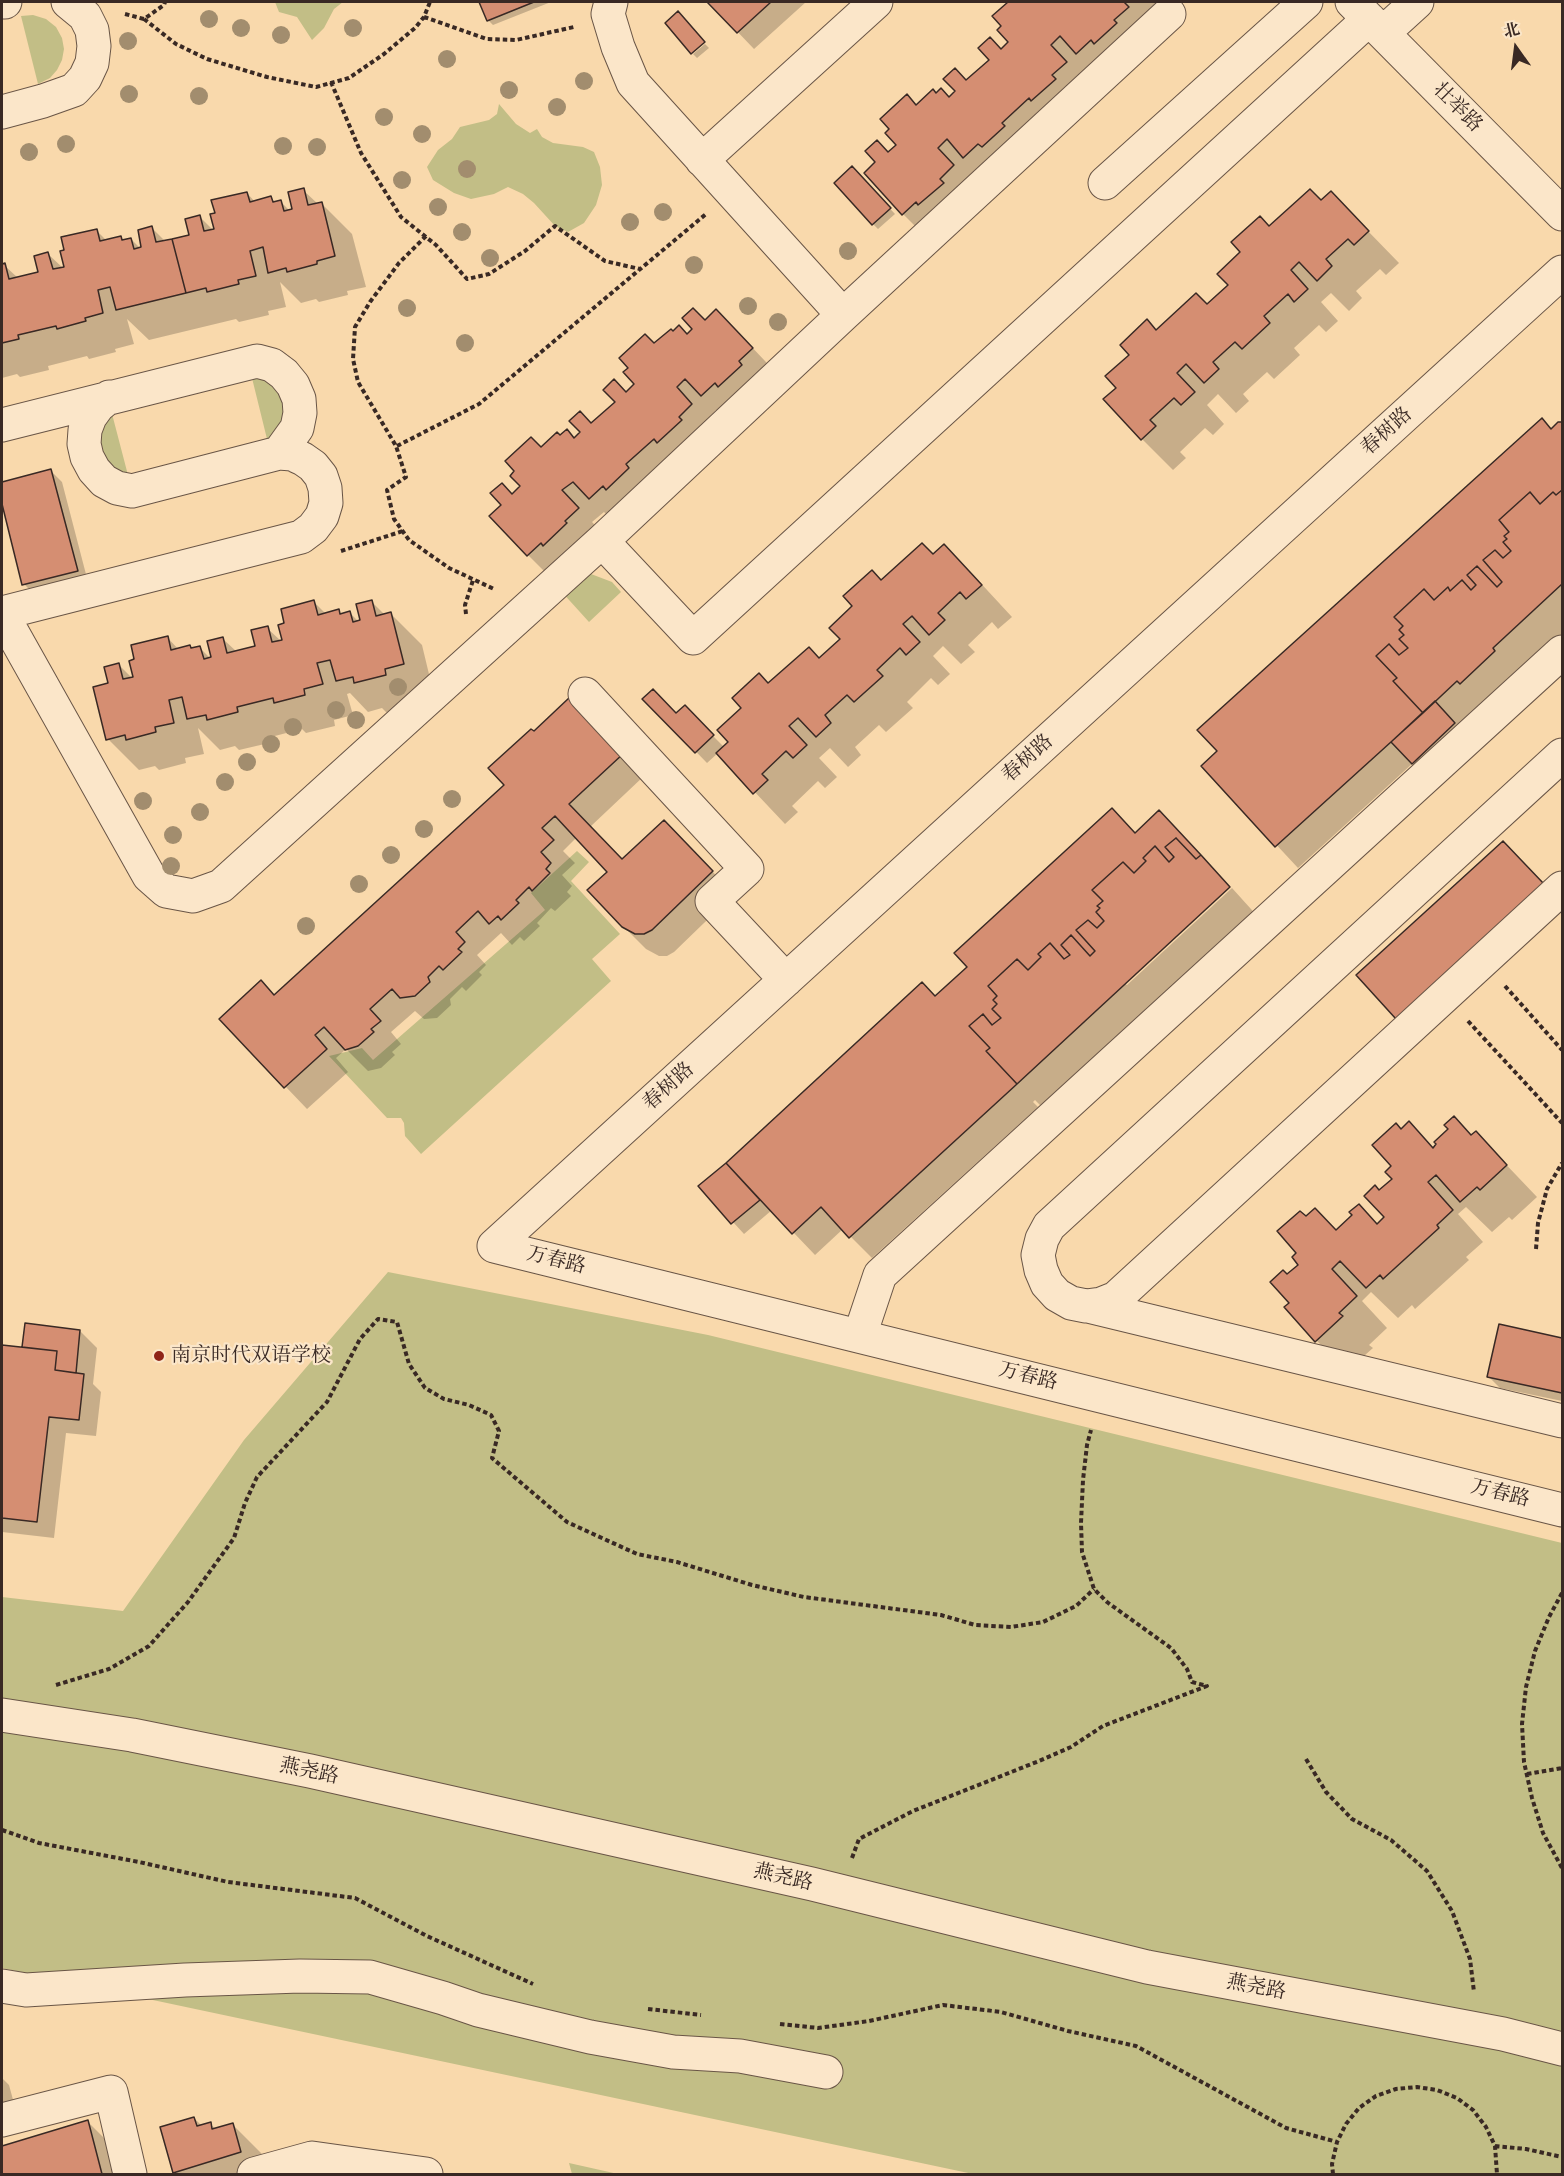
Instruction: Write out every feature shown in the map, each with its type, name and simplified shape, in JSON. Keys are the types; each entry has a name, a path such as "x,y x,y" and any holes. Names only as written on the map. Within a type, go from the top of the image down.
{"street":[{"path":"2,112 74,90 85,78 92,63 94,46 92,30 85,16 68,2"},
{"path":"702,160 876,2"},
{"path":"1105,183 1306,2"},
{"path":"602,541 693,638 1368,18 1416,2"},
{"path":"611,11 618,47 633,83 843,315"},
{"path":"109,397 90,417 85,430 84,444 87,457 94,470 104,481 117,488 132,491 279,453 303,459 314,466 325,488 326,503 322,516 302,537 2,614 149,876 165,891 193,896 221,886 602,541 1169,14"},
{"name":"壮举路","path":"1368,18 1563,214"},
{"name":"春树路","path":"494,1246 1563,272"},
{"path":"2,425 257,361 272,365 284,374 293,385 299,399 300,414 297,428 279,453"},
{"path":"860,1335 880,1275 1563,652"},
{"path":"585,694 747,868 712,901 786,980"},
{"path":"1563,755 1049,1226 1042,1239 1038,1255 1047,1284 1057,1295 1071,1303 1563,1421"},
{"path":"1086,1306 1101,1304 1116,1298 1563,888"},
{"name":"万春路","path":"494,1246 1563,1509"},
{"name":"燕尧路","path":"2,1715 132,1736 310,1771 839,1891 1147,1967 1468,2028 1563,2049"},
{"path":"2,1986 26,1990 208,1979 300,1976 370,1977 478,2010 590,2037 673,2052 740,2056 826,2072"},
{"path":"2,2120 111,2092 130,2175"},
{"path":"254,2175 312,2158 426,2175"}],"path":[{"path":"144,19 165,2"},
{"path":"116,12 144,19 176,44 207,58 267,77 316,87 348,78 384,54 415,28 430,2"},
{"path":"424,16 488,39 516,40 576,26 611,11"},
{"path":"331,82 361,153 401,217 436,245 467,279 489,274 525,251 555,226 605,261 640,269"},
{"path":"396,446 479,404 732,193"},
{"path":"426,236 399,263 370,302 355,327 353,359 358,382 396,446 406,477 387,490 394,519 409,540 449,568 503,593 521,614"},
{"path":"338,551 403,531"},
{"path":"1483,961 1563,1050"},
{"path":"1445,996 1563,1123"},
{"path":"1536,1249 1538,1223 1547,1189 1563,1163"},
{"path":"51,1686 109,1670 149,1646 213,1569 234,1538 245,1503 257,1477 327,1402 360,1339 378,1320 397,1322 409,1364 425,1388 444,1399 469,1405 491,1415 499,1431 492,1458 567,1522 638,1554 677,1562 752,1585 804,1597 941,1615 975,1625 1011,1627 1043,1622 1077,1606 1094,1589"},
{"path":"839,1891 859,1839 913,1811 1071,1747 1103,1726 1207,1686 1192,1682 1187,1669 1171,1648 1107,1602 1094,1589 1082,1552 1081,1523 1087,1445 1100,1395"},
{"path":"1563,1593 1549,1617 1535,1651 1526,1687 1522,1724 1532,1798 1544,1833 1563,1868"},
{"path":"1306,1759 1326,1792 1352,1819 1391,1840 1427,1871 1452,1911 1470,1959 1475,1993 1468,2028"},
{"path":"1527,1774 1563,1768"},
{"path":"2,1830 39,1843 228,1882 355,1898 427,1936 536,1986"},
{"path":"772,2023 818,2028 868,2021 943,2005 1001,2012 1068,2031 1136,2046 1286,2128 1337,2142"},
{"path":"647,2008 703,2016"},
{"path":"1333,2175 1332,2164 1337,2142 1346,2124 1359,2108 1376,2096 1396,2089 1417,2087 1437,2090 1456,2098 1473,2110 1486,2127 1494,2146 1497,2175"},
{"path":"1494,2146 1526,2149 1563,2157"}],"shaded area":[{"path":"275,2 343,2 334,9 324,28 312,40 297,17 279,12"},
{"path":"33,15 46,19 56,27 62,38 64,49 57,70 50,78 38,84 21,16"},
{"path":"499,104 516,124 530,133 537,129 542,137 553,143 583,147 594,152 600,167 602,185 596,205 584,223 568,232 555,226 534,203 523,194 508,187 494,194 471,199 454,193 433,180 427,167 438,150 452,139 460,127 489,120 497,114"},
{"path":"251,374 276,382 289,415 268,443"},
{"path":"111,410 129,479 104,463 98,429"},
{"path":"591,574 612,582 621,592 589,622 560,590 579,576"},
{"path":"577,851 589,862 571,881 620,934 592,959 611,981 421,1154 405,1136 404,1123 401,1118 387,1118 329,1056 362,1048 373,1060 545,910 531,893"},
{"path":"388,1272 708,1335 1562,1543 1562,2174 973,2174 2,1968 2,1597 123,1611 244,1440"},
{"path":"569,2163 618,2174 572,2174"}],"building":[{"path":"479,2 534,2 487,21"},
{"path":"707,2 771,2 737,33"},
{"path":"1008,2 1124,2 1129,7 1114,20 1117,23 1094,44 1091,40 1076,54 1060,36 1051,45 1067,62 1052,75 1056,79 1031,101 1029,98 1002,123 1005,126 982,147 978,144 963,158 947,139 938,148 954,165 940,179 944,183 918,205 916,202 902,215 864,173 875,162 865,151 877,140 888,152 896,145 885,133 889,129 880,119 907,94 916,105 933,89 936,93 941,88 949,97 955,91 943,79 955,68 966,80 989,60 978,48 990,37 1001,49 1008,42 997,30 1001,26 992,16"},
{"path":"678,11 705,42 691,54 665,23"},
{"path":"852,166 891,208 872,225 834,183"},
{"path":"304,188 308,205 322,202 335,256 317,261 317,264 287,272 286,268 268,273 263,247 250,251 256,276 238,280 239,284 207,292 206,288 186,293 172,239 189,235 185,219 200,215 204,231 214,229 210,214 215,213 211,200 247,192 250,202 271,196 273,202 281,200 284,211 292,209 288,192"},
{"path":"1310,189 1321,200 1331,191 1369,231 1354,245 1348,239 1326,259 1332,266 1317,281 1299,262 1291,270 1308,289 1294,302 1288,294 1264,316 1270,323 1242,349 1235,342 1213,362 1219,369 1204,383 1186,364 1177,373 1195,392 1181,405 1174,398 1150,420 1156,426 1141,440 1103,399 1116,388 1105,376 1129,355 1120,345 1147,319 1156,330 1196,293 1207,304 1228,285 1217,274 1240,252 1231,242 1260,216 1269,226"},
{"path":"152,226 156,242 172,239 186,293 116,310 110,287 98,290 103,313 85,318 86,321 57,329 56,326 18,335 19,339 2,343 2,264 5,263 9,279 38,272 34,256 48,252 53,269 64,267 60,251 64,250 61,237 97,229 100,241 121,236 122,240 131,238 134,249 141,247 138,230"},
{"path":"693,308 705,320 716,309 753,348 739,361 742,365 718,387 715,383 701,396 685,379 677,387 692,404 679,417 682,420 657,443 654,439 626,464 629,468 606,490 603,486 589,499 573,482 562,490 579,508 543,546 541,543 527,556 489,516 501,505 490,493 502,483 512,494 520,486 510,476 514,471 505,461 531,437 541,447 557,432 560,435 567,429 574,438 580,432 569,421 580,411 591,423 615,402 603,390 614,379 626,392 634,384 623,372 628,368 619,358 645,334 654,343 679,325 687,334 692,329 682,318"},
{"path":"1542,418 1551,429 1558,422 1562,422 1562,490 1556,495 1553,492 1540,504 1530,492 1499,520 1509,532 1504,536 1507,539 1503,542 1511,551 1503,558 1495,550 1483,560 1502,582 1497,587 1477,566 1467,575 1476,585 1471,590 1462,580 1450,591 1448,587 1434,600 1424,589 1394,617 1403,626 1399,630 1404,635 1399,639 1408,648 1399,655 1389,644 1376,656 1397,678 1393,681 1423,713 1275,847 1201,766 1217,751 1197,730"},
{"path":"51,469 78,571 22,585 2,504 2,482"},
{"path":"1562,490 1562,584 1493,648 1495,651 1460,684 1457,681 1423,713 1393,681 1397,678 1376,656 1389,644 1399,655 1408,648 1399,639 1404,635 1399,630 1403,626 1394,617 1424,589 1434,600 1448,587 1450,591 1462,580 1471,590 1476,585 1467,575 1477,566 1497,587 1502,582 1483,560 1495,550 1503,558 1511,551 1503,542 1507,539 1504,536 1509,532 1499,520 1530,492 1540,504 1553,492 1556,495"},
{"path":"922,543 933,554 944,544 982,585 966,599 960,592 938,613 945,620 929,635 912,616 903,624 920,642 906,655 900,648 877,670 883,676 854,702 847,695 825,715 831,723 816,737 798,718 789,726 807,745 793,758 786,751 762,774 768,780 753,794 716,753 728,742 717,730 741,708 732,698 759,673 768,683 809,647 819,658 840,639 829,628 852,606 843,596 872,570 881,580"},
{"path":"314,600 318,615 339,609 340,614 350,611 353,622 360,620 356,604 372,600 376,616 391,612 404,664 385,669 386,675 354,683 353,677 336,681 330,660 317,663 323,684 304,689 305,695 274,703 273,698 237,707 238,712 207,720 206,715 187,719 182,697 169,700 174,723 155,727 156,732 126,740 125,735 106,740 93,687 108,683 104,667 119,663 123,679 133,677 129,661 134,659 131,645 168,636 171,650 190,645 191,648 200,646 204,659 211,657 207,641 223,637 227,653 255,646 251,630 268,626 272,642 282,640 278,625 284,623 281,609"},
{"path":"653,689 676,713 685,705 714,735 695,753 642,699"},
{"path":"570,697 624,753 569,804 622,859 664,820 713,871 652,930 644,934 635,934 622,927 587,890 607,872 555,816 542,828 554,840 541,852 551,863 546,869 550,873 532,891 529,887 516,900 519,903 501,920 498,916 489,924 478,911 456,932 465,942 458,949 462,952 443,970 439,966 428,977 430,982 415,996 400,998 392,989 370,1009 381,1021 371,1029 374,1032 358,1046 345,1050 324,1027 315,1035 327,1049 284,1088 219,1019 261,980 274,995 504,785 488,768 531,729 534,731"},
{"path":"1435,701 1455,723 1412,764 1391,742"},
{"path":"1112,808 1135,833 1159,810 1201,855 1196,859 1176,838 1165,847 1174,857 1169,862 1155,846 1143,858 1146,861 1134,873 1123,862 1092,890 1103,901 1097,906 1100,908 1096,912 1104,921 1097,928 1088,920 1076,930 1095,951 1090,956 1071,935 1061,945 1070,955 1064,959 1050,943 1038,954 1041,957 1028,970 1017,959 988,986 997,996 993,1000 997,1004 992,1009 1001,1018 992,1025 983,1014 969,1026 990,1048 986,1051 1017,1084 849,1238 821,1207 792,1234 726,1163 922,982 935,996 967,967 954,953"},
{"path":"1176,838 1196,859 1201,855 1230,887 1017,1084 986,1051 990,1048 969,1026 983,1014 992,1025 1001,1018 992,1009 997,1004 993,1000 997,996 988,986 1017,959 1028,970 1041,957 1038,954 1050,943 1064,959 1070,955 1061,945 1071,935 1090,956 1095,951 1076,930 1088,920 1097,928 1104,921 1096,912 1100,908 1097,906 1103,901 1092,890 1123,862 1134,873 1146,861 1143,858 1155,846 1169,862 1174,857 1165,847"},
{"path":"1503,841 1544,884 1396,1019 1356,975"},
{"path":"1454,1116 1471,1135 1476,1131 1507,1165 1480,1190 1477,1187 1460,1202 1436,1175 1428,1182 1453,1210 1437,1225 1439,1228 1383,1279 1380,1275 1366,1288 1340,1261 1332,1269 1357,1296 1339,1313 1343,1316 1315,1342 1284,1307 1289,1303 1270,1282 1283,1270 1287,1274 1298,1265 1292,1257 1296,1253 1277,1231 1300,1211 1306,1216 1315,1208 1336,1230 1352,1215 1349,1212 1359,1204 1377,1224 1384,1217 1364,1196 1375,1185 1379,1190 1392,1179 1385,1172 1391,1166 1372,1145 1396,1123 1401,1129 1409,1121 1433,1148 1436,1144 1434,1142 1448,1129 1444,1125"},
{"path":"726,1163 760,1200 731,1224 698,1186"},
{"path":"25,1323 80,1330 76,1373 55,1370 57,1351 22,1347"},
{"path":"1499,1324 1562,1338 1562,1393 1487,1377"},
{"path":"2,1345 57,1351 55,1370 84,1374 79,1420 49,1417 37,1522 2,1518"},
{"path":"194,2117 197,2126 211,2122 212,2129 233,2123 241,2152 173,2173 160,2127"},
{"path":"88,2120 102,2174 2,2174 2,2146"}],"place":[{"name":"南京时代双语学校","path":"159,1356"}]}
